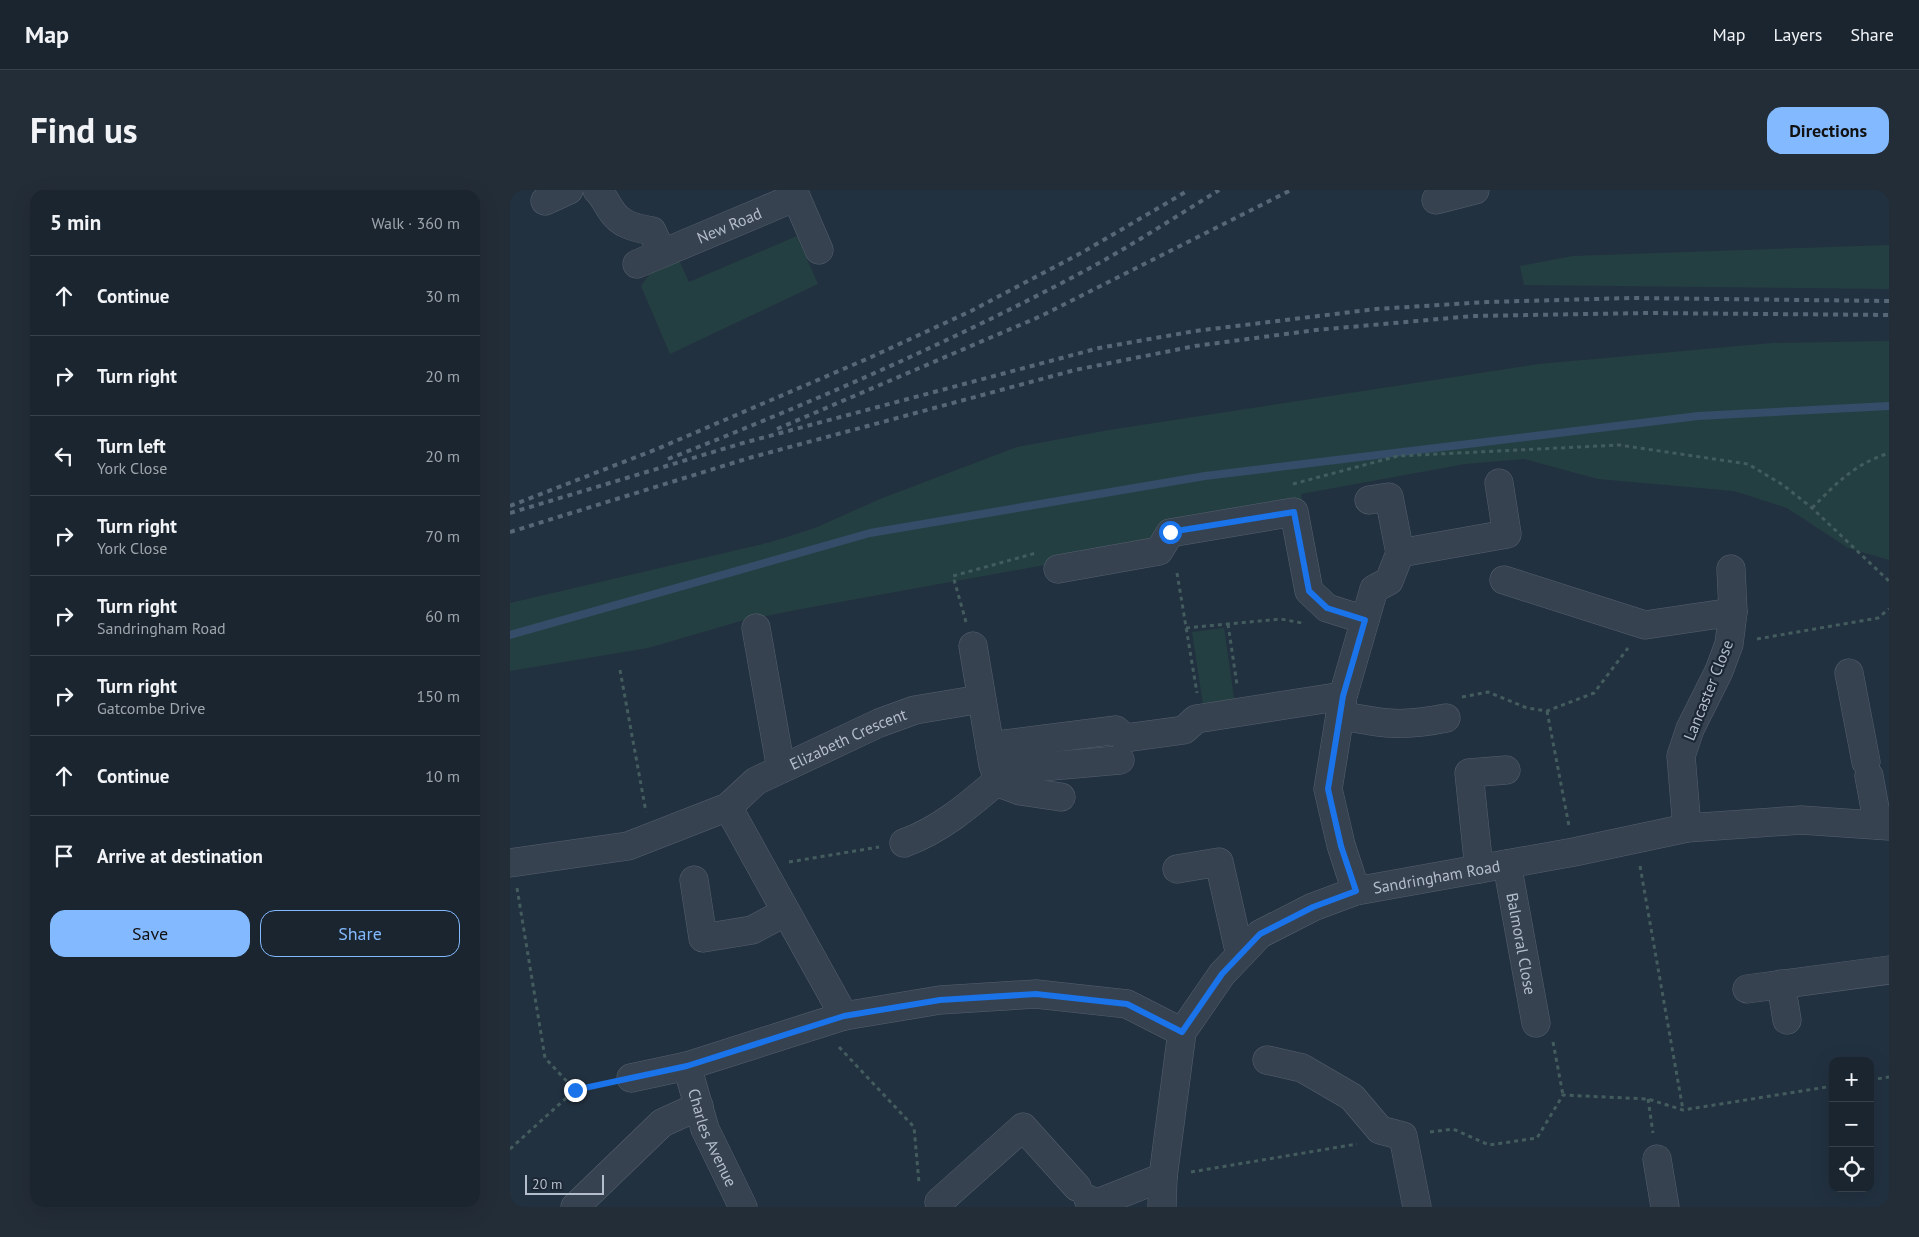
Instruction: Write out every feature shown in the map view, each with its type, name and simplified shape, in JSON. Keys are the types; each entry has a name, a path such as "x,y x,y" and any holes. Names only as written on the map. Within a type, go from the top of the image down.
{"street":[{"path":"597,190 613,214 657,242"},
{"path":"1436,200 1475,190"},
{"name":"New Road","path":"637,264 657,242 794,194 819,250"},
{"path":"1400,553 1507,534 1499,483"},
{"path":"1356,891 1341,846 1328,789 1341,706 1374,589 1389,581 1400,553 1389,497 1369,500"},
{"path":"1058,569 1159,551 1170,532 1294,512 1309,591 1327,608 1365,620"},
{"name":"Lancaster Close","path":"1687,828 1681,756 1690,729 1719,671 1729,644 1733,612 1731,569"},
{"path":"1504,580 1645,625"},
{"name":"Lancaster Close","path":"1645,625 1733,612"},
{"path":"756,628 781,769"},
{"path":"973,646 995,774 1020,791 1061,798"},
{"path":"1849,673 1867,769 1883,825"},
{"name":"Elizabeth Crescent","path":"511,863 628,846 728,807 756,781 844,738 915,710 981,699"},
{"path":"904,843 920,838 951,819 995,774 1116,730 1125,738 1184,730 1196,719 1241,712 1341,706 1382,724 1419,724 1454,707"},
{"path":"995,774 1120,760"},
{"path":"1478,870 1469,773 1506,770"},
{"path":"728,807 844,1016"},
{"name":"Sandringham Road","path":"1162,1207 1163,1177 1182,1032 1222,974 1260,934 1313,907 1356,891 1574,852 1687,828 1802,820 1883,825"},
{"path":"1177,869 1218,862 1240,955"},
{"name":"Balmoral Close","path":"1507,864 1536,1023"},
{"path":"694,880 703,938 752,930 786,912"},
{"path":"1747,989 1889,970"},
{"path":"1781,984 1787,1020"},
{"path":"631,1078 687,1066 844,1016 940,1000 1036,994 1127,1004 1182,1032"},
{"path":"1267,1060 1302,1068 1352,1097 1380,1130 1403,1136 1417,1207"},
{"name":"Charles Avenue","path":"687,1066 705,1128 743,1207"},
{"path":"575,1207 662,1124 699,1106"},
{"path":"929,1194 1023,1127 1082,1193 1095,1204 1163,1177"},
{"path":"1657,1159 1665,1207"}],"path":[{"path":"1812,508 1834,486 1864,462 1889,453"},
{"path":"1177,573 1201,718"},
{"path":"1186,628 1281,620 1314,625 1327,608"},
{"path":"1729,644 1878,618 1889,609"},
{"path":"1228,624 1241,712"},
{"path":"1454,707 1488,692 1527,708 1547,711 1594,693 1645,625"},
{"path":"620,670 650,837"},
{"path":"1547,711 1574,852"},
{"path":"1635,838 1684,1110"},
{"path":"761,867 904,843"},
{"path":"511,863 545,1058 575,1090"},
{"path":"1163,1177 1453,1129 1489,1145 1537,1138 1563,1095 1552,1039 1536,1023"},
{"path":"818,1025 914,1127 929,1194"},
{"path":"1874,1079 1889,1077"},
{"path":"510,1150 575,1090 631,1078"},
{"path":"1563,1095 1648,1099 1684,1110 1829,1087"},
{"path":"1648,1099 1657,1159"}],"green space":[{"path":"797,236 818,284 670,354 641,286 654,268 679,260 689,282"},
{"path":"1889,245 1889,289 1524,285 1520,266 1573,256"},
{"path":"1889,341 1889,560 1848,548 1787,508 1734,491 1598,479 1524,459 1465,464 1301,494 1305,518 801,609 741,621 648,648 510,671 510,603 771,542 815,528 880,499 1017,447 1109,430 1539,364 1772,343"},
{"path":"1224,628 1235,705 1204,710 1192,632"}],"waterway":[{"path":"510,635 870,533 1205,476 1698,416 1889,406"}],"railway":[{"path":"510,506 657,449 869,358 971,311 1083,252 1189,190"},
{"path":"668,459 829,393 987,321 1106,259 1219,190"},
{"path":"777,429 1041,316 1291,190"},
{"path":"510,513 743,443 1099,348 1195,331 1376,309 1487,302 1631,298 1889,301"},
{"path":"510,532 749,458 1075,370 1195,346 1316,330 1473,316 1646,313 1889,315"}],"route":[{"path":"575,1090 687,1066 844,1016 940,1000 1036,994 1127,1004 1182,1032 1222,974 1260,934 1313,907 1356,891 1341,846 1328,789 1343,696 1365,620 1327,608 1309,591 1294,512 1170,532"}]}
